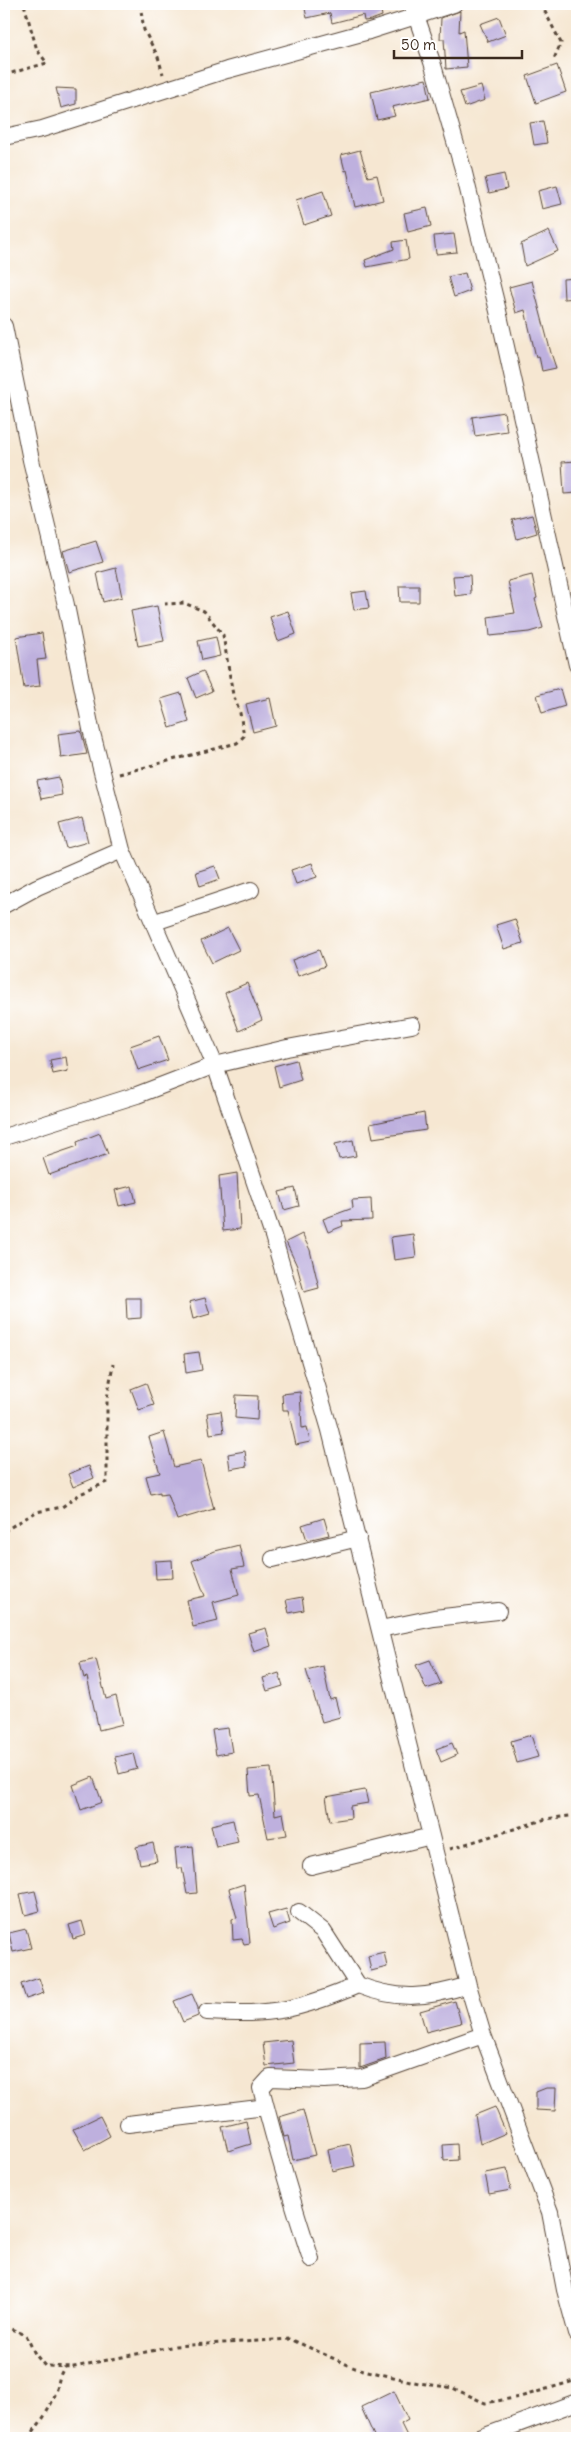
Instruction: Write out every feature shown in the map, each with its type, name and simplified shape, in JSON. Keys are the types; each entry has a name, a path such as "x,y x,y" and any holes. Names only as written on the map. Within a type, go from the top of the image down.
{"street":[{"path":"4,137 42,129 254,62 369,32 414,9 454,4"},
{"path":"414,9 432,62 462,169 498,311 577,664"},
{"path":"4,326 31,460 104,780 122,850 155,922 214,1065 246,1152 292,1298 330,1430 358,1538 468,1985 484,2035 550,2212 565,2290 577,2334"},
{"path":"4,905 36,887 122,850"},
{"path":"155,922 251,890"},
{"path":"4,1136 137,1095 214,1065 287,1048 412,1025"},
{"path":"273,1559 358,1538"},
{"path":"380,1629 434,1618 498,1611"},
{"path":"311,1866 431,1836"},
{"path":"299,1912 323,1932 358,1985 377,1993 397,1997 439,1994 468,1985"},
{"path":"207,2012 248,2014 300,2008 358,1985"},
{"path":"311,2259 290,2197 261,2088 270,2078 324,2080 362,2078 484,2035"},
{"path":"128,2124 266,2107"},
{"path":"480,2438 577,2402"}],"path":[{"path":"4,75 47,63 37,50 24,4"},
{"path":"140,4 144,30 158,57 163,76 170,88"},
{"path":"541,4 561,43 553,61"},
{"path":"104,780 237,743 244,736 240,714 233,695 223,636 204,611 184,603 166,604"},
{"path":"4,1531 36,1512 62,1507 80,1494 107,1482 108,1399 113,1364"},
{"path":"435,1854 546,1819 577,1815"},
{"path":"4,2326 26,2335 35,2354 45,2366 74,2367 175,2346 290,2339 355,2368 419,2383 453,2388 484,2403 520,2397 577,2380"},
{"path":"28,2438 49,2406 56,2390 59,2375 66,2366"}],"building":[{"path":"304,4 389,4 389,9 381,11 382,16 371,20 364,21 363,15 332,23 330,13 307,18"},
{"path":"460,11 459,32 464,30 467,67 446,69 444,39 440,39 441,18"},
{"path":"499,17 506,35 488,42 480,24"},
{"path":"557,65 566,92 536,103 527,76"},
{"path":"426,79 430,98 392,107 395,116 377,120 371,92"},
{"path":"481,86 485,100 465,107 460,92"},
{"path":"56,88 76,89 76,104 61,108"},
{"path":"543,121 547,143 534,145 530,123"},
{"path":"360,150 368,177 377,175 383,200 355,207 347,170 345,171 341,155"},
{"path":"504,174 507,189 489,193 485,178"},
{"path":"557,186 562,204 542,209 538,191"},
{"path":"323,191 331,216 304,225 296,200"},
{"path":"427,208 431,226 408,232 404,213"},
{"path":"549,231 558,251 525,266 521,244"},
{"path":"454,234 457,252 436,254 434,236"},
{"path":"406,240 409,259 367,267 365,260 394,249 393,242"},
{"path":"465,273 470,291 454,297 448,277"},
{"path":"577,278 577,298 564,299 563,279"},
{"path":"532,281 556,368 542,371 539,356 536,357 525,310 516,313 509,287"},
{"path":"504,412 507,431 475,436 472,417"},
{"path":"577,461 577,493 564,494 562,462"},
{"path":"532,515 537,533 517,539 512,520"},
{"path":"96,541 103,562 69,572 63,551"},
{"path":"116,568 122,597 103,602 97,573"},
{"path":"470,575 471,594 455,596 453,576"},
{"path":"532,575 537,598 535,599 543,628 529,632 490,636 488,617 515,613 508,581"},
{"path":"399,586 419,586 419,602 400,602"},
{"path":"366,591 369,608 354,610 351,593"},
{"path":"157,606 164,641 138,646 131,611"},
{"path":"288,611 296,634 278,641 270,617"},
{"path":"42,633 46,659 37,660 40,686 24,688 16,637"},
{"path":"216,637 220,656 202,660 198,641"},
{"path":"203,671 212,691 196,698 188,678"},
{"path":"560,689 565,706 542,713 537,695"},
{"path":"181,693 189,722 170,728 161,699"},
{"path":"270,698 276,726 253,732 246,704"},
{"path":"81,731 87,754 61,758 58,734"},
{"path":"59,777 62,795 41,799 37,781"},
{"path":"82,818 88,842 66,848 59,824"},
{"path":"312,863 317,877 296,884 291,870"},
{"path":"215,866 220,879 200,886 196,872"},
{"path":"515,919 523,943 504,949 496,925"},
{"path":"228,928 239,950 212,963 201,941"},
{"path":"319,950 325,966 298,976 292,960"},
{"path":"247,983 262,1020 239,1031 225,993"},
{"path":"159,1036 168,1060 138,1070 130,1046"},
{"path":"66,1057 68,1071 53,1074 50,1060"},
{"path":"296,1060 301,1080 279,1087 274,1066"},
{"path":"424,1113 426,1130 373,1138 370,1124"},
{"path":"100,1133 108,1154 49,1175 43,1158 78,1146 77,1142"},
{"path":"353,1140 356,1156 339,1159 335,1144"},
{"path":"237,1173 240,1229 223,1231 219,1176"},
{"path":"132,1186 136,1202 119,1206 115,1190"},
{"path":"295,1188 299,1206 284,1210 279,1192"},
{"path":"371,1199 372,1220 342,1221 343,1226 328,1232 323,1219 353,1208 352,1200"},
{"path":"302,1234 310,1250 319,1288 304,1292 297,1266 286,1242"},
{"path":"413,1234 416,1257 394,1260 391,1237"},
{"path":"126,1298 141,1298 141,1318 127,1319"},
{"path":"205,1298 210,1314 193,1319 189,1302"},
{"path":"199,1352 202,1370 186,1373 184,1354"},
{"path":"146,1383 154,1405 139,1410 131,1389"},
{"path":"300,1392 302,1428 307,1427 310,1442 296,1445 288,1410 283,1410 282,1394"},
{"path":"236,1395 258,1396 257,1420 235,1418"},
{"path":"221,1411 224,1432 210,1434 207,1413"},
{"path":"164,1432 174,1467 201,1461 214,1509 177,1520 168,1494 160,1495 160,1492 151,1494 146,1476 160,1473 149,1437"},
{"path":"245,1451 247,1466 230,1469 228,1454"},
{"path":"89,1466 94,1478 73,1487 68,1474"},
{"path":"324,1518 329,1535 307,1540 302,1525"},
{"path":"239,1545 244,1567 232,1569 239,1595 213,1602 218,1621 193,1627 187,1600 205,1596 192,1561 215,1551"},
{"path":"172,1560 173,1578 156,1579 155,1561"},
{"path":"302,1597 304,1610 289,1613 286,1600"},
{"path":"266,1628 271,1646 254,1652 248,1633"},
{"path":"96,1659 106,1699 116,1696 123,1724 99,1730 87,1677 84,1678 80,1663"},
{"path":"430,1660 441,1684 426,1689 416,1665"},
{"path":"323,1666 330,1700 335,1698 340,1717 322,1722 306,1670"},
{"path":"279,1673 283,1686 267,1691 263,1678"},
{"path":"228,1728 232,1752 216,1755 212,1730"},
{"path":"531,1735 538,1757 517,1763 511,1741"},
{"path":"452,1743 457,1755 441,1762 436,1749"},
{"path":"133,1753 137,1769 119,1774 115,1757"},
{"path":"271,1768 275,1815 283,1813 287,1835 268,1838 259,1795 250,1796 248,1770"},
{"path":"93,1777 102,1802 81,1810 73,1785"},
{"path":"365,1790 368,1803 350,1806 351,1818 330,1821 326,1797"},
{"path":"233,1820 238,1842 216,1847 211,1825"},
{"path":"153,1843 157,1861 140,1864 136,1847"},
{"path":"193,1846 197,1893 187,1894 182,1868 177,1868 175,1848"},
{"path":"244,1884 250,1943 244,1944 242,1939 233,1940 232,1919 237,1918 229,1889"},
{"path":"35,1891 40,1911 25,1915 20,1894"},
{"path":"286,1909 290,1923 273,1929 268,1914"},
{"path":"82,1921 86,1935 73,1939 69,1925"},
{"path":"26,1929 31,1948 13,1952 9,1933"},
{"path":"384,1952 387,1967 371,1971 368,1956"},
{"path":"39,1978 44,1993 26,1999 21,1984"},
{"path":"192,1994 198,2008 198,2016 183,2022 174,2001"},
{"path":"455,2001 461,2023 426,2032 420,2011"},
{"path":"291,2040 294,2063 266,2066 263,2043"},
{"path":"385,2042 386,2059 360,2068 360,2043"},
{"path":"546,2088 556,2088 555,2111 536,2110 536,2092"},
{"path":"495,2107 506,2133 480,2144 475,2115"},
{"path":"303,2110 315,2155 293,2160 288,2136 284,2137 279,2117"},
{"path":"100,2116 110,2136 85,2150 73,2129"},
{"path":"246,2121 251,2144 228,2151 222,2127"},
{"path":"350,2144 355,2166 332,2171 328,2149"},
{"path":"457,2144 458,2160 444,2161 443,2145"},
{"path":"507,2169 511,2190 489,2194 485,2173"},
{"path":"394,2391 408,2420 401,2424 408,2438 375,2438 361,2407"}]}
